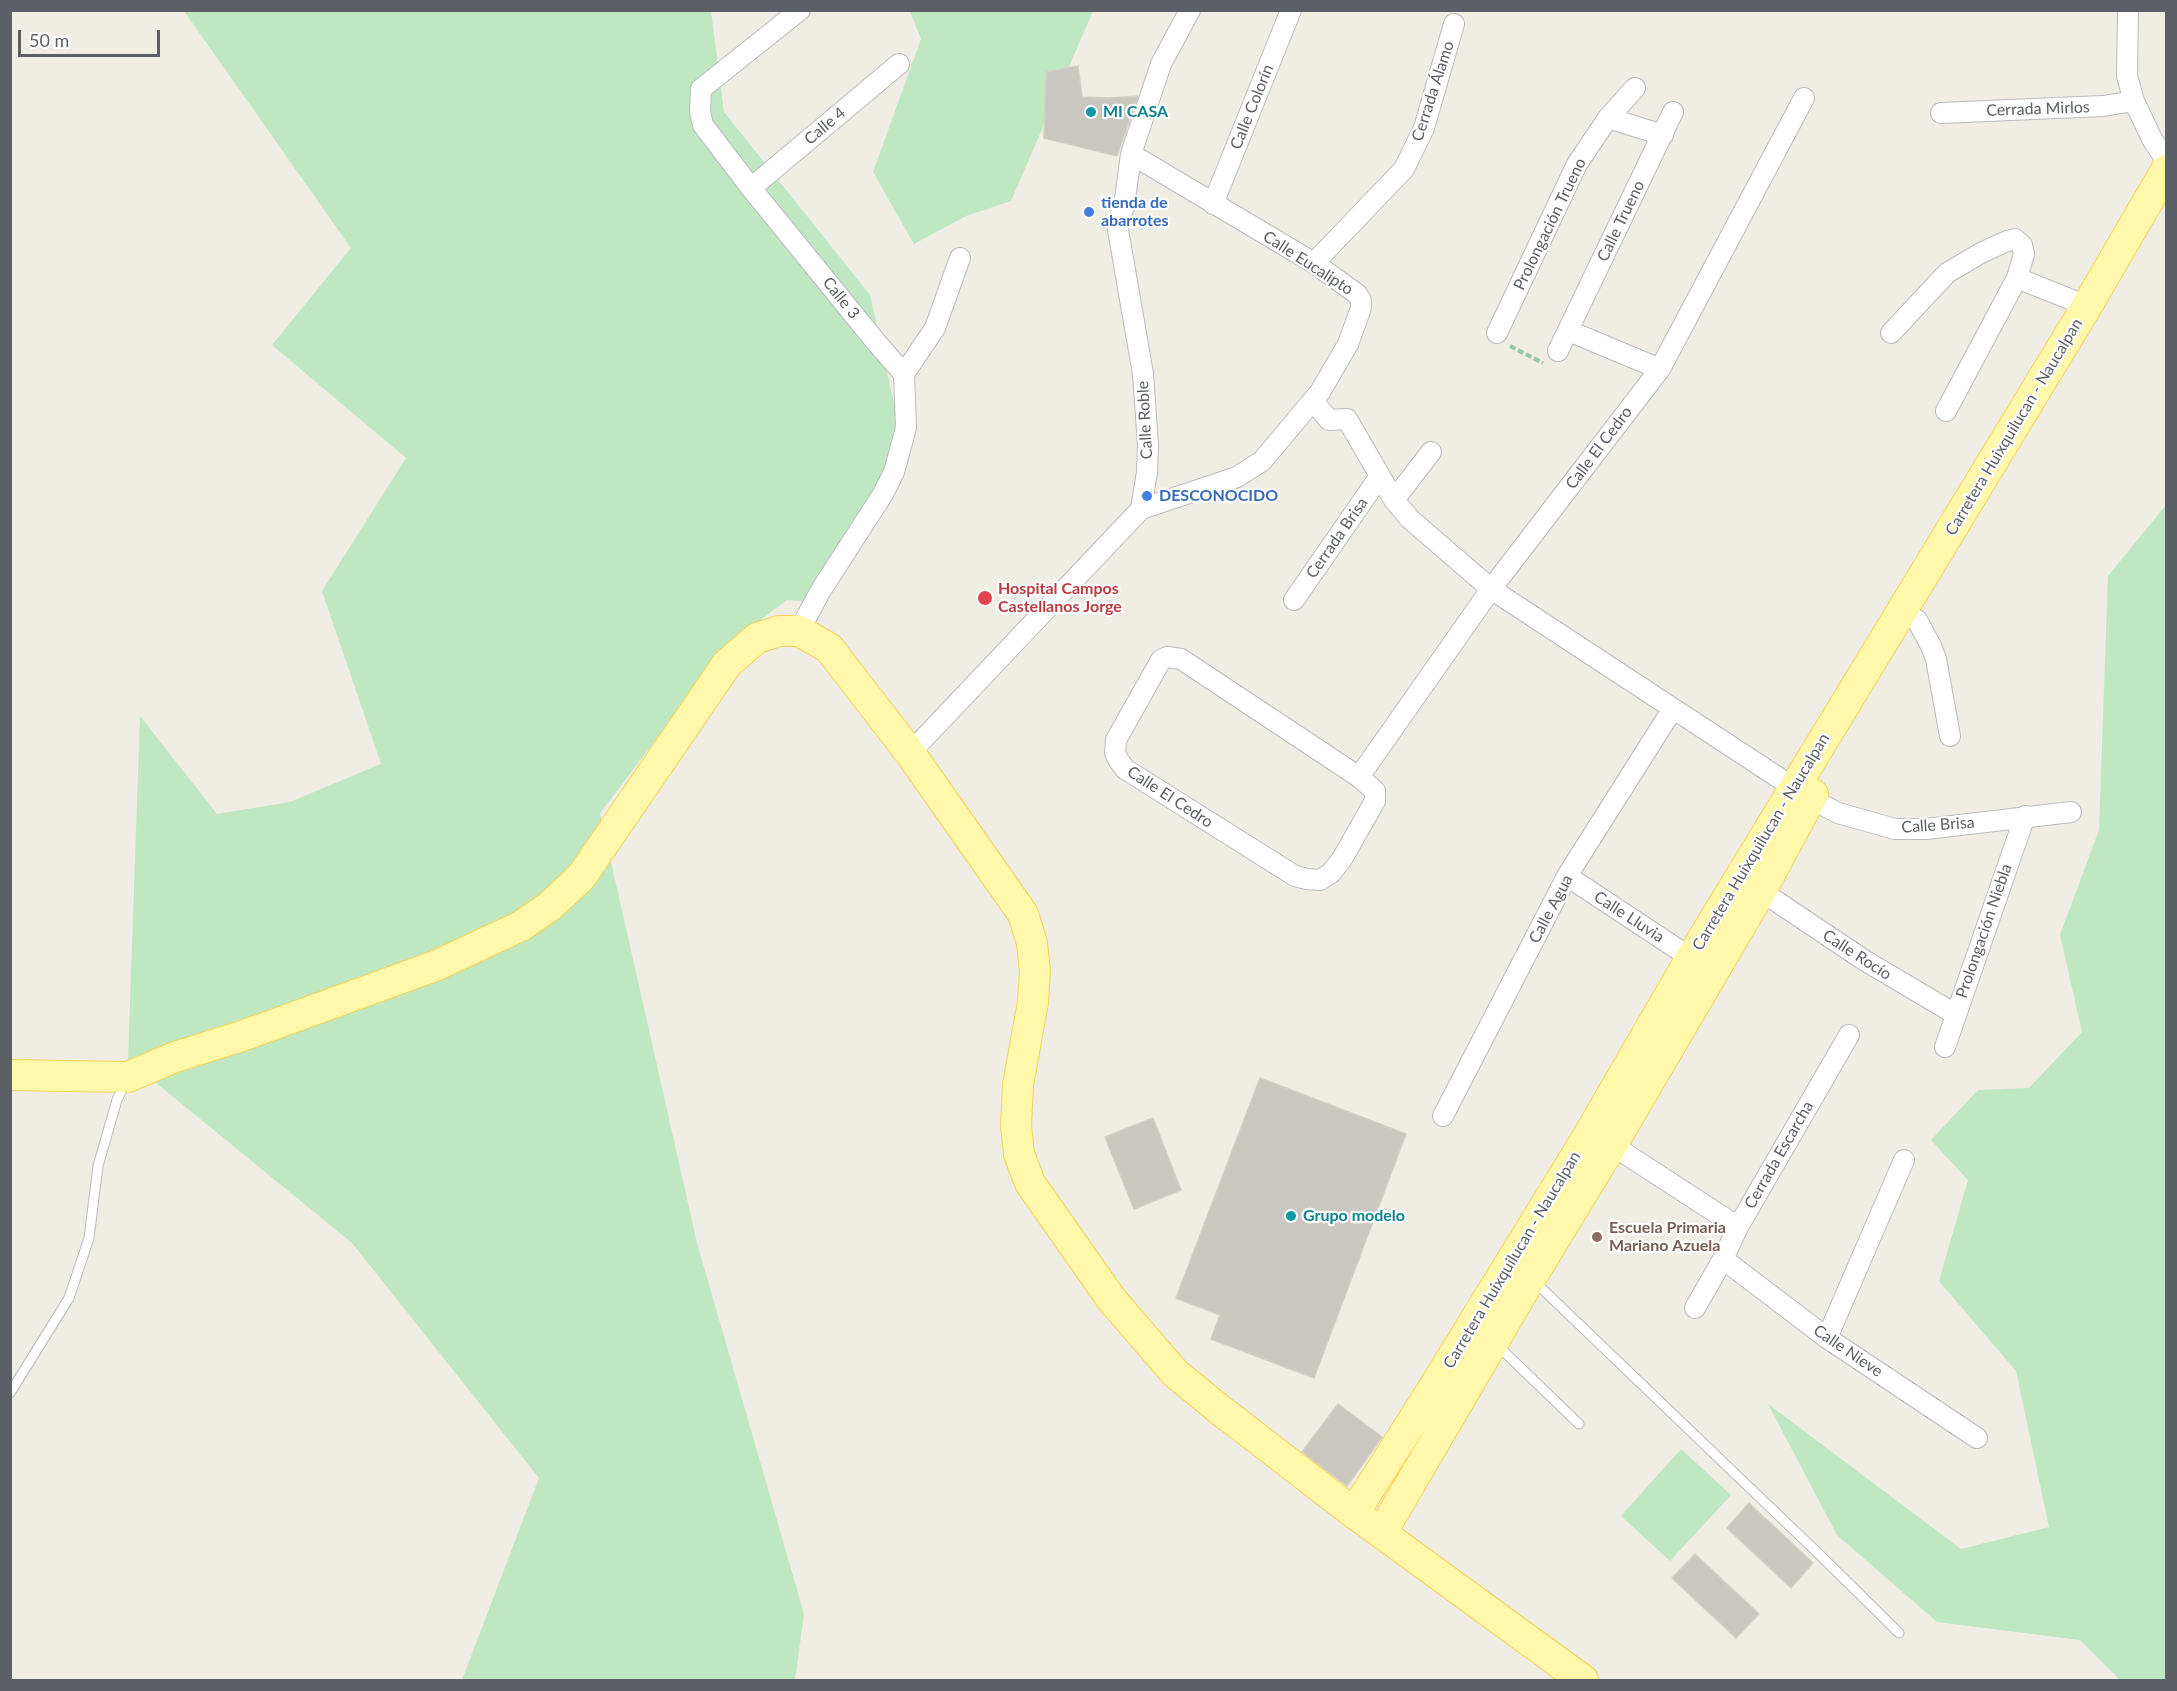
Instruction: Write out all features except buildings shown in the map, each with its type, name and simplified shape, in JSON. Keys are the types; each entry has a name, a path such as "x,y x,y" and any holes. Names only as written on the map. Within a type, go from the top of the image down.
{"main road":[{"name":"Carretera Huixquilucan - Naucalpan","path":"1354,1513 1432,1390 1600,1141 1761,891 1802,794 2166,170"},
{"name":"Carretera Huixquilucan - Naucalpan","path":"1382,1532 1531,1278 1691,958 1917,620 2166,207"},
{"path":"10,1075 128,1077 175,1057 252,1032 435,966 521,926 550,906 581,877 727,664 757,638 779,631 799,631 829,648 910,753 1023,914 1032,943 1035,971 1034,992 1018,1084 1016,1126 1020,1154 1030,1183 1112,1300 1175,1373 1219,1409 1354,1513 1583,1680"}],"street":[{"name":"Calle 3","path":"800,10 701,89 700,112 703,125 751,188 904,374"},
{"name":"Calle Roble","path":"1141,509 1147,472 1148,445 1143,374 1117,224 1124,207 1131,154 1161,64 1190,10"},
{"name":"Calle Colorín","path":"1213,204 1291,10"},
{"path":"2128,10 2127,75 2134,101 2152,139 2166,160"},
{"name":"Cerrada Álamo","path":"1314,263 1404,169 1424,128 1454,24"},
{"name":"Calle 4","path":"751,188 899,64"},
{"name":"Prolongación Trueno","path":"1497,333 1577,164 1608,118 1635,88"},
{"name":"Calle El Cedro","path":"1359,777 1491,590 1660,369 1804,98"},
{"name":"Cerrada Mirlos","path":"1941,113 2103,106 2134,101"},
{"name":"Calle Trueno","path":"1558,351 1673,112"},
{"path":"1608,118 1663,135"},
{"name":"Calle Eucalipto","path":"1131,154 1314,263 1358,294 1361,300 1361,308 1348,344 1313,401 1262,461 1237,477 1141,509"},
{"path":"1891,333 1947,273 2007,241 2015,239 2022,245 2024,254 2017,278 1946,411"},
{"path":"799,631 821,590 871,514 894,472 906,428 904,374 935,328 960,258"},
{"path":"2017,278 2087,306"},
{"path":"1569,331 1660,369"},
{"name":"Calle Brisa","path":"1313,401 1329,420 1347,419 1394,500 1410,519 1491,590 1802,794 1838,813 1895,829 1926,829 2071,812"},
{"path":"1394,500 1431,452"},
{"name":"Cerrada Brisa","path":"1294,600 1380,476"},
{"path":"910,753 1141,509"},
{"path":"1917,620 1936,659 1950,736"},
{"name":"Calle El Cedro","path":"1173,657 1181,659 1359,777 1375,791 1375,801 1331,873 1320,880 1307,879 1295,876 1125,769 1115,753 1116,740 1161,660 1173,657"},
{"name":"Calle Agua","path":"1443,1116 1567,876 1672,710"},
{"name":"Prolongación Niebla","path":"1945,1047 2025,816"},
{"name":"Calle Lluvia","path":"1567,876 1691,958"},
{"name":"Calle Rocío","path":"1761,891 1864,960 1955,1014"},
{"name":"Cerrada Escarcha","path":"1695,1308 1738,1227 1849,1035"},
{"path":"1600,1141 1738,1227"},
{"path":"1827,1338 1904,1160"},
{"name":"Calle Nieve","path":"1723,1259 1827,1338 1977,1438"}],"lane":[{"path":"10,1394 69,1298 89,1238 98,1166 117,1100 128,1077"},
{"path":"1531,1278 1822,1557 1899,1634"},
{"path":"1494,1341 1579,1424"}],"path":[{"path":"1497,333 1500,342 1547,365 1558,351"}],"green space":[{"path":"184,11 711,11 724,112 870,295 902,439 822,602 787,600 729,644 600,813 697,1243 804,1614 795,1680 462,1680 539,1478 352,1243 128,1060 140,716 217,814 290,802 381,764 322,591 406,458 272,345 351,248"},
{"path":"910,11 1093,11 1011,201 966,216 914,244 873,172 921,39"},
{"path":"2166,505 2166,1680 2120,1680 2080,1640 1937,1622 1837,1535 1768,1404 1961,1549 2049,1527 2016,1371 1939,1281 1968,1180 1931,1140 1978,1090 2029,1088 2082,1032 2060,935 2099,830 2108,576"},
{"path":"1681,1449 1731,1495 1670,1561 1621,1516"}],"place":[{"name":"MI CASA","path":"1091,112"},
{"name":"tienda de abarrotes","path":"1089,212"},
{"name":"DESCONOCIDO","path":"1147,496"},
{"name":"Hospital Campos Castellanos Jorge","path":"985,598"},
{"name":"Grupo modelo","path":"1291,1216"},
{"name":"Escuela Primaria Mariano Azuela","path":"1597,1237"}]}
